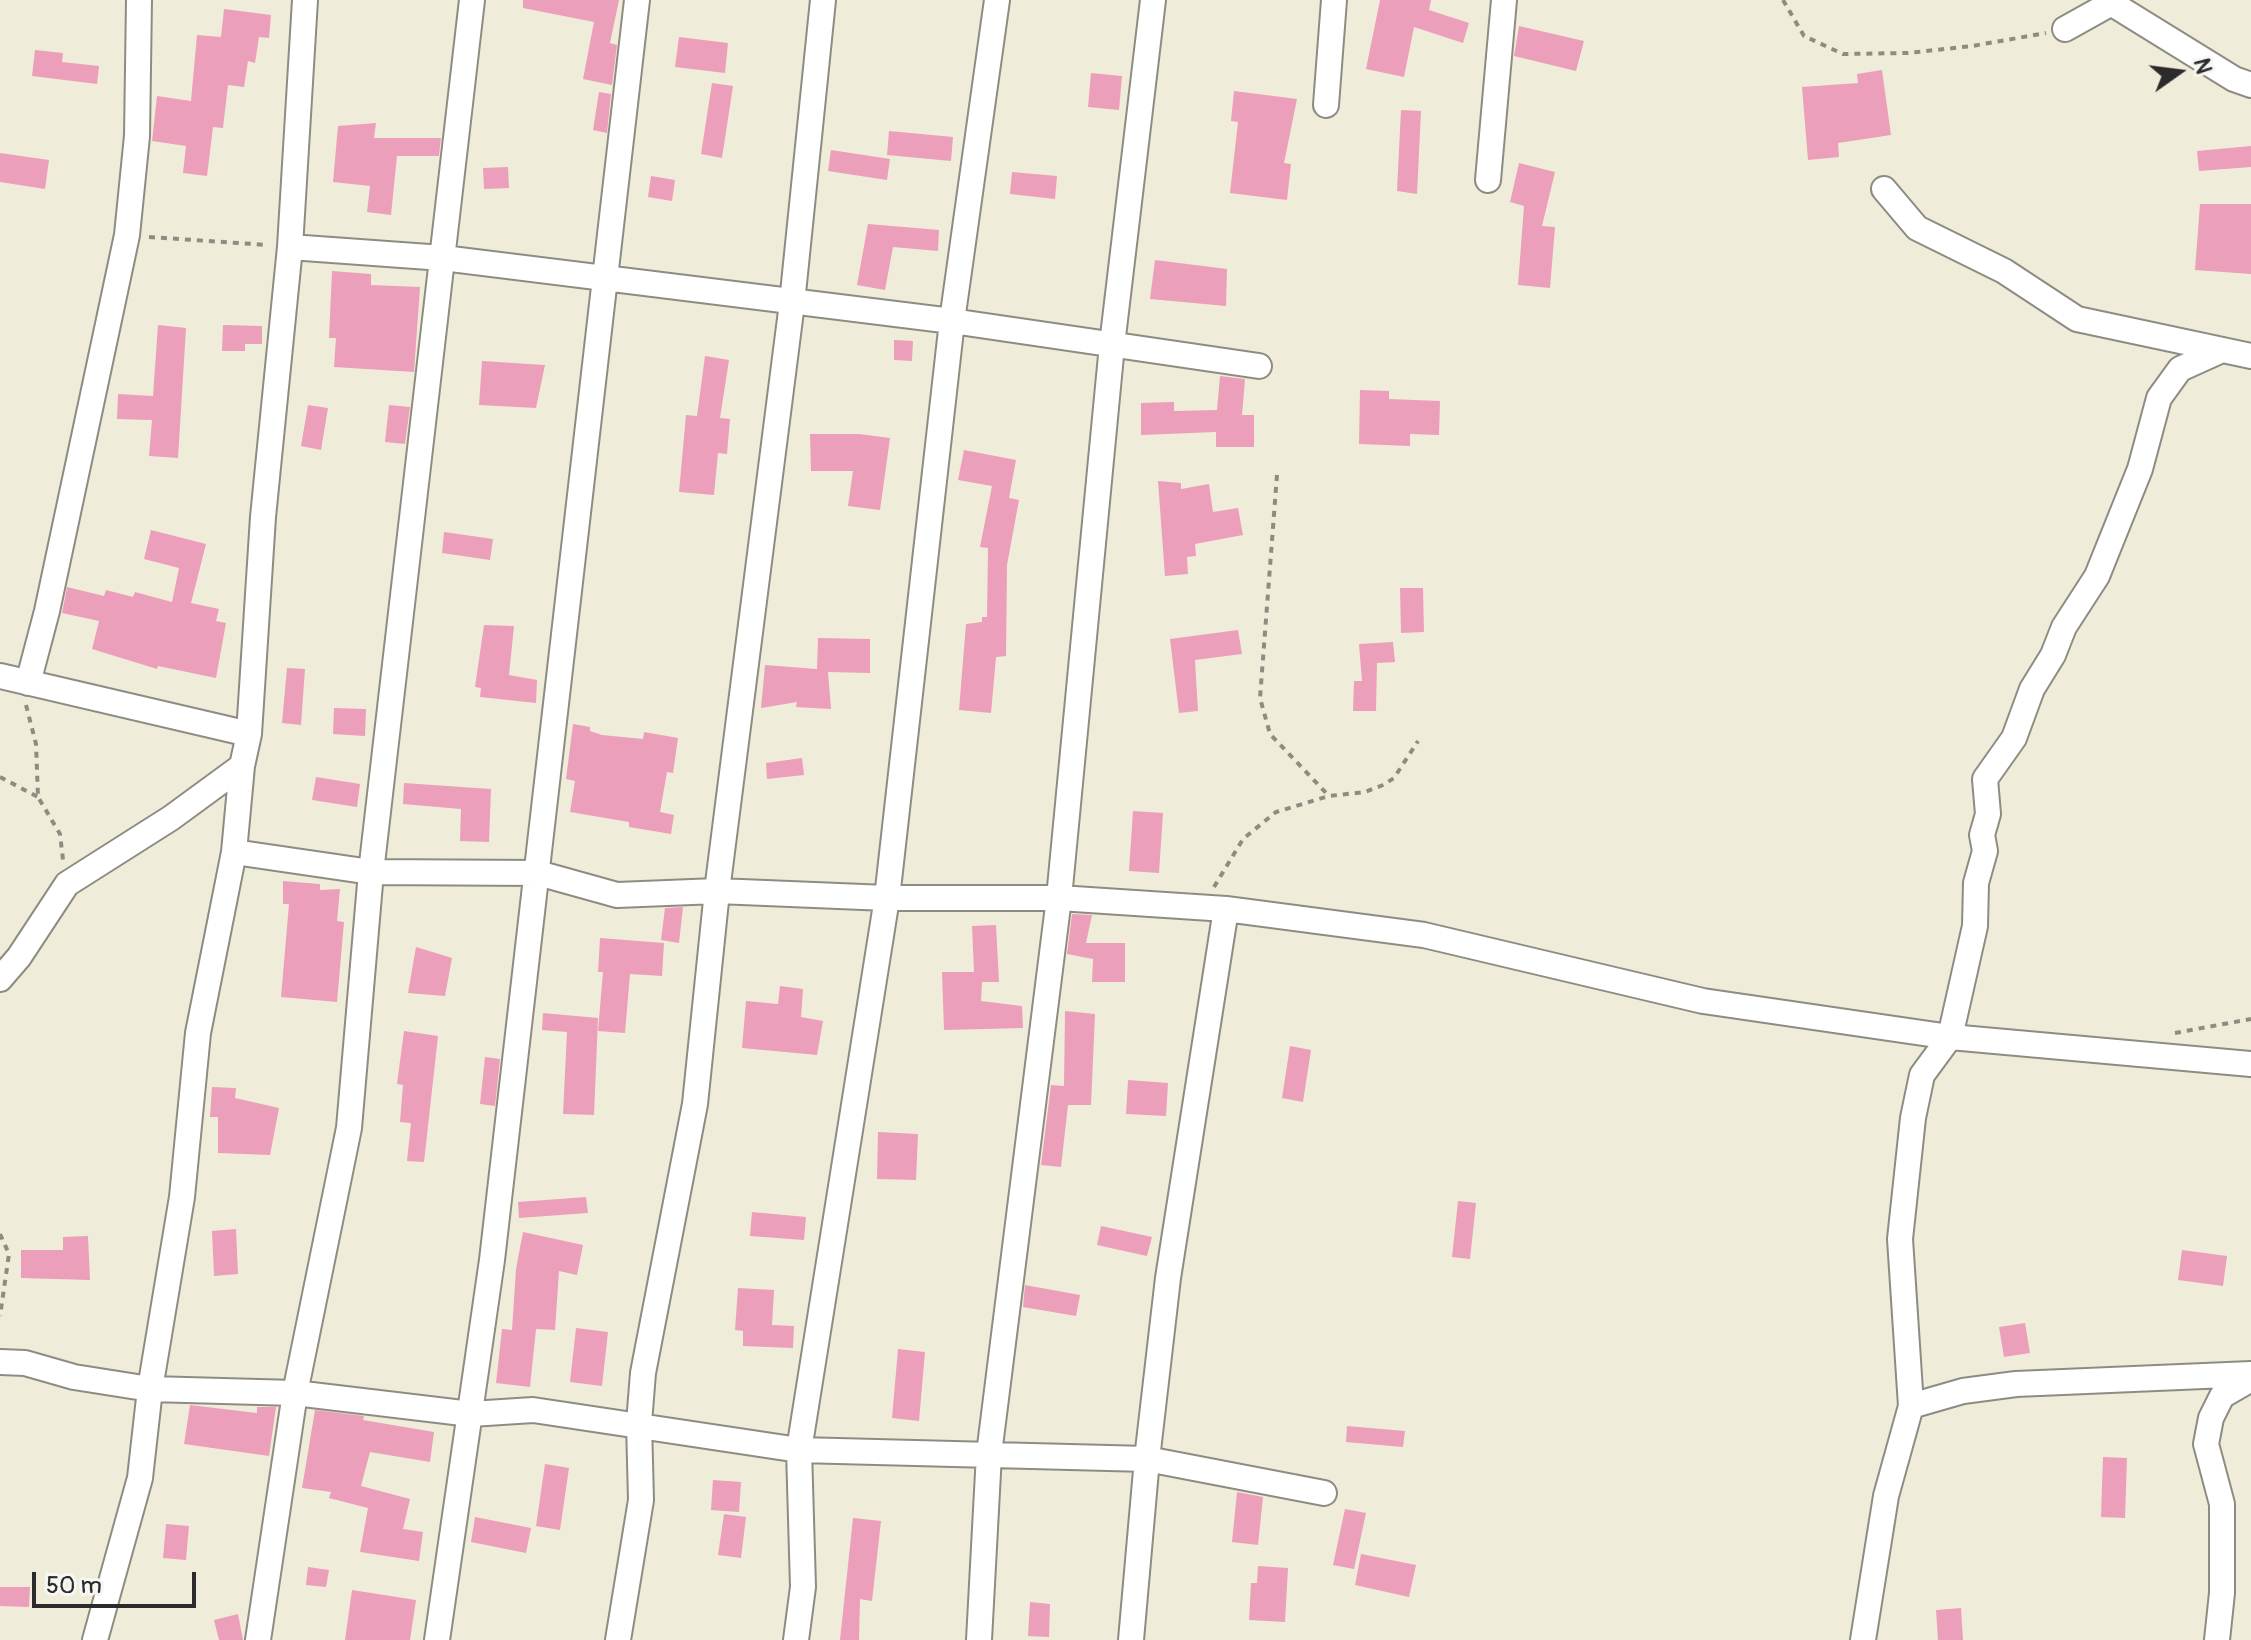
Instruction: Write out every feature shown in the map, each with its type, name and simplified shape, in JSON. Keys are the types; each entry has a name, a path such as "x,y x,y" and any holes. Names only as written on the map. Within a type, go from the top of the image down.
{"street":[{"path":"28,683 47,611 127,235 137,136 139,0"},
{"path":"95,1640 140,1478 150,1389 182,1197 198,1033 234,852 242,766 249,734 263,517 290,247 305,0"},
{"path":"258,1640 295,1393 349,1128 371,872 472,0"},
{"path":"437,1640 471,1414 538,873 637,0"},
{"path":"618,1640 641,1500 639,1423 643,1373 695,1104 717,891 792,303 823,0"},
{"path":"796,1640 803,1587 799,1450 887,898 952,321 997,0"},
{"path":"979,1640 989,1454 1059,898 1112,345 1153,0"},
{"path":"1326,105 1334,0"},
{"path":"1488,180 1504,0"},
{"path":"2065,29 2114,2 2234,79 2251,85"},
{"path":"1884,189 1917,228 2004,271 2077,319 2251,356"},
{"path":"290,247 443,258 952,321 1259,366"},
{"path":"1863,1640 1886,1496 1911,1406 1900,1239 1906,1173 1922,1075 1950,1037 1975,926 1976,883 1985,851 1982,835 1988,814 1985,779 2014,738 2032,689 2053,655 2064,627 2097,576 2140,469 2159,398 2180,369 2222,350"},
{"path":"0,676 249,734"},
{"path":"0,979 19,957 67,884 171,818 242,766"},
{"path":"234,852 371,872 538,873 617,895 717,891 887,898 1059,898 1216,908 1424,935 1703,1001 1950,1037 2251,1064"},
{"path":"1131,1640 1147,1459 1168,1278 1216,908"},
{"path":"0,1362 25,1363 74,1377 150,1389 295,1393 471,1414 533,1410 639,1423 799,1450 1147,1459 1324,1493"},
{"path":"1911,1406 1963,1391 2016,1384 2251,1376"},
{"path":"2217,1640 2222,1593 2222,1504 2206,1444 2211,1418 2222,1396 2251,1376"}],"path":[{"path":"1783,0 1804,36 1843,54 1972,46 2065,29"},
{"path":"127,235 290,247"},
{"path":"1277,475 1260,698 1270,734 1329,796"},
{"path":"28,683 25,700 36,744 38,797 60,834 67,884"},
{"path":"1216,908 1225,865 1243,839 1276,812 1329,796 1365,792 1394,778 1418,741"},
{"path":"0,777 38,797"},
{"path":"0,1234 9,1254 0,1316"}],"building":[{"path":"523,0 619,0 610,43 617,45 612,85 583,79 594,22 523,8"},
{"path":"1380,0 1431,0 1429,10 1469,23 1463,43 1414,27 1404,77 1366,69"},
{"path":"224,9 271,15 269,38 259,37 255,63 248,61 244,87 228,85 223,128 213,127 207,176 183,173 186,146 152,141 157,96 191,101 197,35 221,37"},
{"path":"1519,26 1584,41 1576,71 1514,56"},
{"path":"679,37 728,43 725,73 675,67"},
{"path":"35,50 63,53 62,62 99,66 97,84 32,76"},
{"path":"1882,70 1891,135 1838,143 1839,157 1808,160 1802,87 1858,83 1857,74"},
{"path":"1091,73 1122,76 1119,110 1088,107"},
{"path":"712,83 733,86 722,158 701,154"},
{"path":"1234,91 1297,99 1284,163 1291,164 1287,200 1230,193 1238,122 1231,121"},
{"path":"599,92 611,94 607,133 593,130"},
{"path":"1401,110 1421,111 1417,194 1397,191"},
{"path":"376,123 374,138 441,138 439,156 397,156 391,215 367,212 370,186 333,182 338,126"},
{"path":"889,131 953,137 951,161 887,155"},
{"path":"2251,146 2251,167 2199,171 2197,151"},
{"path":"831,150 890,159 887,180 828,171"},
{"path":"0,153 49,160 45,189 0,182"},
{"path":"1519,163 1555,172 1542,226 1555,227 1550,288 1518,285 1524,206 1510,202"},
{"path":"508,167 509,188 484,189 483,168"},
{"path":"1012,172 1057,176 1055,199 1010,194"},
{"path":"651,176 675,180 672,201 648,197"},
{"path":"2200,204 2251,204 2251,274 2195,270"},
{"path":"868,224 939,230 938,251 893,247 885,290 857,285"},
{"path":"1155,260 1227,269 1226,306 1150,299"},
{"path":"332,271 371,274 371,285 420,287 414,372 334,367 336,338 329,338"},
{"path":"158,325 186,328 178,458 149,456 152,420 117,419 118,394 153,396"},
{"path":"223,325 262,326 262,344 245,344 245,351 222,351"},
{"path":"894,340 913,341 912,361 894,360"},
{"path":"705,356 729,360 720,418 730,419 727,454 718,453 714,495 679,492 686,415 697,416"},
{"path":"482,361 545,365 536,408 479,405"},
{"path":"1220,376 1245,379 1242,415 1254,415 1254,447 1216,447 1216,432 1141,435 1141,403 1174,402 1174,411 1217,410"},
{"path":"1360,390 1389,391 1389,399 1440,401 1439,435 1410,434 1410,446 1359,444"},
{"path":"308,405 328,408 321,450 301,446"},
{"path":"389,405 410,407 405,444 385,442"},
{"path":"810,434 859,434 890,438 880,510 848,506 853,471 811,471"},
{"path":"964,450 1016,460 1009,498 1019,500 1007,565 1006,656 996,657 991,713 959,710 966,624 982,622 982,617 987,617 988,548 980,547 992,486 958,480"},
{"path":"1158,481 1181,483 1181,489 1209,484 1213,512 1238,508 1243,535 1195,544 1196,556 1187,557 1188,574 1165,576"},
{"path":"151,530 206,544 191,603 219,609 216,621 226,623 216,678 158,666 157,669 92,649 99,621 62,613 67,587 104,596 106,590 133,597 135,592 172,602 179,568 144,559"},
{"path":"444,532 493,539 490,560 442,553"},
{"path":"1400,588 1423,588 1424,632 1401,633"},
{"path":"484,625 514,626 509,675 537,680 536,703 480,697 481,688 475,687"},
{"path":"1238,630 1242,654 1195,660 1198,711 1179,713 1170,639"},
{"path":"818,638 870,639 870,673 828,672 831,709 796,707 797,702 761,708 765,665 817,669"},
{"path":"1393,642 1395,662 1377,663 1376,711 1353,711 1354,681 1362,681 1359,644"},
{"path":"287,668 305,669 301,725 282,723"},
{"path":"334,708 366,709 365,736 333,734"},
{"path":"573,724 590,727 590,731 602,735 643,739 644,732 678,738 673,773 667,772 660,812 674,815 671,834 629,827 629,822 570,812 575,781 566,779"},
{"path":"802,758 804,775 767,779 766,763"},
{"path":"316,777 360,784 357,807 312,800"},
{"path":"404,783 491,789 489,842 460,841 461,809 403,804"},
{"path":"1133,811 1163,813 1159,873 1129,871"},
{"path":"283,881 320,884 320,890 340,889 337,921 344,922 337,1002 281,997 289,904 283,904"},
{"path":"683,907 679,943 661,940 665,908"},
{"path":"1072,914 1092,915 1086,943 1125,943 1125,982 1092,982 1093,959 1067,954"},
{"path":"996,925 999,982 982,982 981,1001 1022,1006 1023,1028 944,1030 942,972 974,972 972,926"},
{"path":"600,938 664,943 662,976 630,974 625,1033 598,1031 603,972 598,972"},
{"path":"416,947 452,958 445,996 408,993"},
{"path":"780,986 803,989 801,1017 823,1021 817,1055 742,1048 746,1001 778,1004"},
{"path":"1065,1011 1095,1014 1091,1105 1068,1105 1061,1167 1041,1165 1051,1085 1064,1086"},
{"path":"543,1013 598,1018 594,1115 563,1114 567,1032 542,1030"},
{"path":"404,1031 438,1036 424,1162 407,1161 411,1123 400,1122 403,1085 397,1084"},
{"path":"1290,1046 1311,1050 1303,1102 1282,1098"},
{"path":"485,1057 500,1059 495,1106 480,1104"},
{"path":"1128,1080 1168,1083 1166,1116 1126,1114"},
{"path":"212,1087 236,1088 235,1098 279,1108 270,1155 218,1153 218,1117 210,1117"},
{"path":"878,1132 918,1134 916,1180 877,1179"},
{"path":"586,1197 588,1213 519,1218 518,1202"},
{"path":"1458,1201 1476,1203 1470,1259 1452,1257"},
{"path":"752,1212 806,1217 804,1240 750,1236"},
{"path":"1101,1226 1152,1237 1147,1256 1097,1245"},
{"path":"236,1229 238,1274 214,1276 212,1231"},
{"path":"523,1232 583,1245 577,1275 559,1271 555,1330 536,1329 530,1387 496,1383 502,1329 512,1330 516,1269"},
{"path":"88,1236 90,1280 21,1278 21,1250 63,1250 63,1237"},
{"path":"2182,1250 2227,1256 2223,1286 2178,1280"},
{"path":"1025,1285 1080,1295 1076,1316 1023,1307"},
{"path":"738,1288 774,1290 772,1325 794,1326 793,1348 743,1346 743,1331 735,1330"},
{"path":"2025,1323 2030,1353 2004,1357 1999,1327"},
{"path":"576,1328 608,1332 602,1386 570,1382"},
{"path":"898,1349 925,1352 919,1421 892,1418"},
{"path":"190,1405 257,1413 257,1407 276,1407 269,1456 184,1444"},
{"path":"315,1410 364,1416 363,1420 434,1432 430,1462 370,1452 361,1486 410,1499 403,1529 423,1532 419,1561 360,1552 368,1508 329,1498 331,1492 302,1488"},
{"path":"1347,1426 1405,1431 1403,1447 1346,1442"},
{"path":"2103,1457 2127,1458 2125,1518 2101,1517"},
{"path":"545,1464 569,1468 560,1530 536,1526"},
{"path":"713,1480 741,1482 739,1512 711,1510"},
{"path":"1237,1492 1263,1497 1258,1545 1232,1542"},
{"path":"1345,1509 1366,1513 1354,1569 1333,1565"},
{"path":"724,1514 746,1517 741,1558 718,1555"},
{"path":"475,1517 531,1528 526,1553 471,1542"},
{"path":"853,1518 881,1521 872,1601 860,1599 859,1640 840,1640"},
{"path":"166,1524 189,1526 186,1560 163,1558"},
{"path":"1361,1554 1416,1565 1409,1597 1355,1585"},
{"path":"1258,1566 1288,1568 1285,1622 1249,1620 1251,1583 1257,1583"},
{"path":"308,1567 329,1570 326,1587 306,1585"},
{"path":"0,1587 30,1587 29,1607 0,1606"},
{"path":"352,1590 416,1600 410,1640 345,1640"},
{"path":"1030,1602 1050,1604 1049,1637 1028,1636"},
{"path":"1961,1608 1963,1640 1938,1640 1936,1610"},
{"path":"238,1614 243,1640 219,1640 214,1620"}]}
